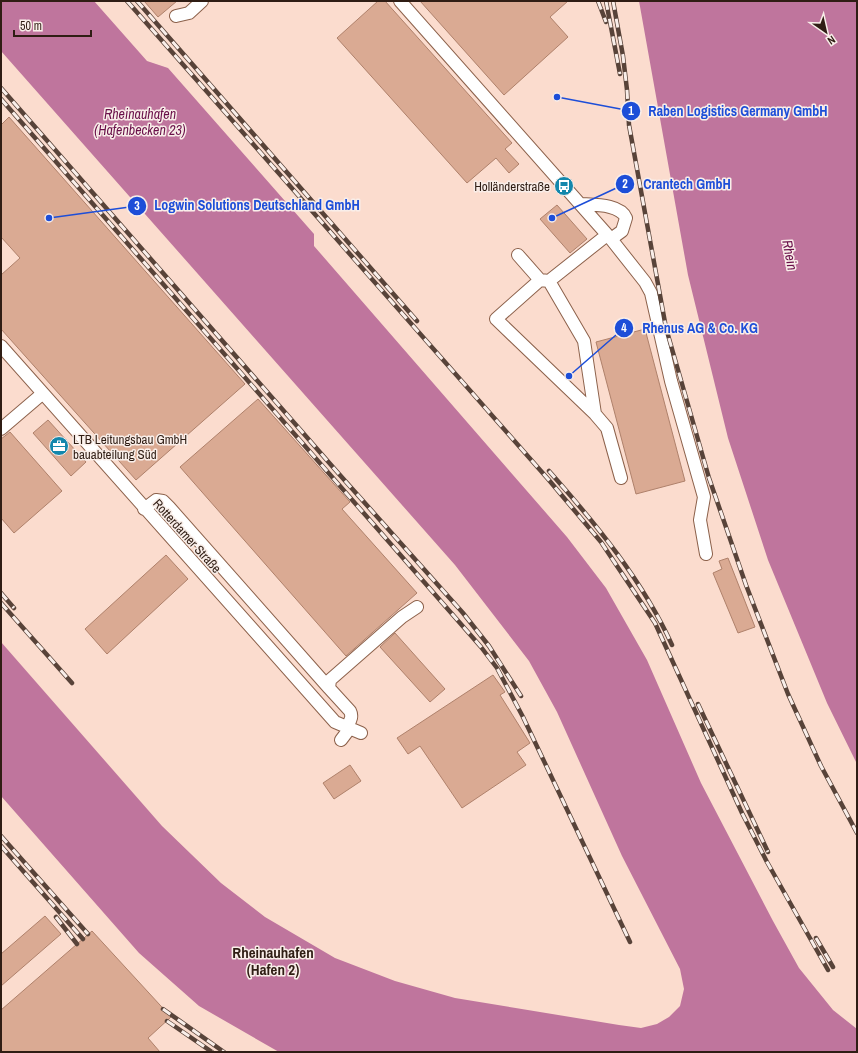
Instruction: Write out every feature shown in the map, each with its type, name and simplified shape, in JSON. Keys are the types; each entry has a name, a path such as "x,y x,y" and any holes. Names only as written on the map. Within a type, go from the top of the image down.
{"street":[{"path":"176,16 189,13 202,1"},
{"path":"400,1 609,237 645,282 651,293 671,381 704,497 700,520 706,554"},
{"path":"580,204 612,208 622,211 626,218 622,231 609,237 545,281 496,319 595,414 607,428 621,478"},
{"path":"518,255 545,281 584,340 595,414"},
{"name":"Rotterdamer Straße","path":"1,346 144,509 335,722 353,729"},
{"path":"1,429 42,394"},
{"path":"144,509 156,500 163,500 350,711 352,715 351,719 353,729 341,740"},
{"path":"329,688 330,680 345,666 402,617 417,607"}],"water":[{"name":"Rheinauhafen (Hafenbecken 23)","path":"1,1 94,1 147,61 168,68 314,234 314,246 567,537 606,588 647,660 701,783 799,968 833,1010 857,1029 857,1052 279,1052 199,1006 139,953 1,796 1,642 162,826 221,883 265,917 335,958 395,981 455,998 619,1025 641,1028 657,1024 669,1017 680,1006 684,989 680,969 622,856 557,712 529,661 455,565 1,51"},
{"name":"Rhein","path":"639,1 857,1 857,764 827,703 768,560 728,438 688,275"}],"building":[{"path":"144,1 177,1 158,17"},
{"path":"378,1 385,1 512,143 505,149 519,164 509,173 496,158 467,183 337,38"},
{"path":"420,1 568,1 550,17 568,37 504,95"},
{"path":"9,117 245,384 136,480 1,329 1,275 20,258 1,237 1,125"},
{"path":"557,205 587,239 570,253 540,219"},
{"path":"645,329 685,481 636,494 596,342"},
{"path":"258,399 350,502 342,509 417,593 346,656 180,467"},
{"path":"48,420 86,462 71,476 33,433"},
{"path":"10,432 62,491 14,533 1,518 1,439"},
{"path":"166,555 188,579 107,654 85,629"},
{"path":"728,558 755,627 738,633 713,573 722,569 719,561"},
{"path":"395,633 445,689 430,702 380,647"},
{"path":"493,675 505,692 500,695 530,743 517,752 526,765 462,808 420,746 408,754 397,738"},
{"path":"350,765 361,781 334,799 323,783"},
{"path":"45,916 61,934 1,986 1,954"},
{"path":"92,931 171,1017 148,1038 160,1052 1,1052 1,1010"}],"railway":[{"path":"127,1 548,479 601,542 655,623 742,813 767,862 828,970"},
{"path":"137,1 417,321"},
{"path":"598,1 606,22"},
{"path":"606,1 620,74"},
{"path":"613,1 623,56 629,125 666,328 709,478 746,585 788,694 821,766 857,833"},
{"path":"1,88 339,474 463,613 489,646 521,696"},
{"path":"1,99 481,647 497,668 523,717 630,942"},
{"path":"549,471 601,532 633,576 647,598 672,645"},
{"path":"1,593 14,608"},
{"path":"1,603 72,683"},
{"path":"698,704 768,852"},
{"path":"1,836 88,934"},
{"path":"1,846 83,939"},
{"path":"56,917 77,944"},
{"path":"816,938 833,967"},
{"path":"163,1009 224,1052"},
{"path":"167,1021 212,1052"}],"place":[{"name":"Raben Logistics Germany GmbH","path":"557,97"},
{"name":"Holländerstraße","path":"564,186"},
{"name":"Logwin Solutions Deutschland GmbH","path":"49,218"},
{"name":"Crantech GmbH","path":"552,218"},
{"name":"Rhenus AG & Co. KG","path":"569,376"},
{"name":"LTB Leitungsbau GmbH bauabteilung Süd","path":"59,446"}],"district":[{"name":"Rheinauhafen (Hafen 2)","path":"273,960"}]}
